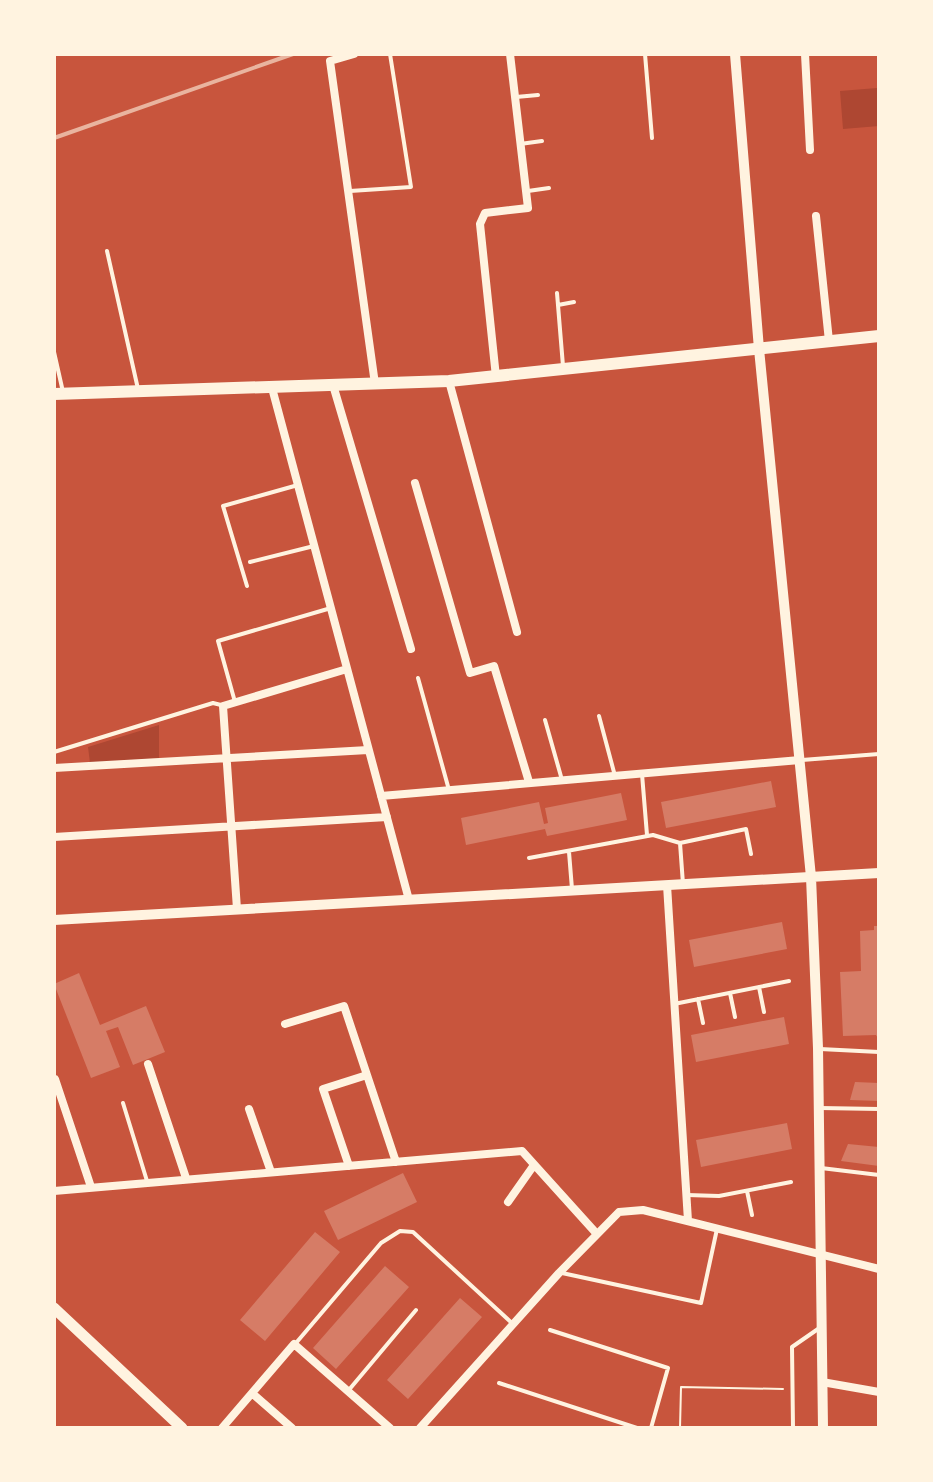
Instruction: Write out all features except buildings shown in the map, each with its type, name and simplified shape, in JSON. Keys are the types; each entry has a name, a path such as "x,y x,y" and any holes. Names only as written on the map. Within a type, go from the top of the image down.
{"main road":[{"path":"59,394 449,381 879,336"},
{"path":"54,1308 182,1428"}],"street":[{"path":"354,54 330,61 375,384"},
{"path":"496,377 480,224 485,213 528,208 510,54"},
{"path":"735,54 759,349 811,877 818,1048 823,1428"},
{"path":"805,54 813,135 810,150"},
{"path":"816,216 829,341"},
{"path":"449,381 517,632"},
{"path":"333,385 411,649"},
{"path":"272,388 409,900"},
{"path":"415,483 470,673 494,666 529,782"},
{"path":"237,909 223,706 347,669"},
{"path":"54,768 368,750"},
{"path":"381,796 800,760"},
{"path":"54,837 387,817"},
{"path":"54,920 879,873"},
{"path":"667,885 688,1221"},
{"path":"285,1024 344,1006 396,1162"},
{"path":"148,1064 186,1178"},
{"path":"349,1166 323,1089 367,1075"},
{"path":"55,1079 91,1187"},
{"path":"249,1109 271,1172"},
{"path":"54,1191 522,1151 596,1233"},
{"path":"508,1202 534,1165"},
{"path":"420,1428 609,1218 627,1209 688,1221 879,1269"},
{"path":"222,1428 294,1344 390,1428"},
{"path":"822,1382 879,1392"},
{"path":"253,1394 292,1428"}],"lane":[{"path":"347,192 411,187 390,54"},
{"path":"645,54 652,138"},
{"path":"515,97 538,95"},
{"path":"520,144 542,141"},
{"path":"526,191 549,188"},
{"path":"107,251 139,392"},
{"path":"557,293 563,369"},
{"path":"558,305 574,302"},
{"path":"54,352 59,394"},
{"path":"247,586 223,506 298,485"},
{"path":"250,562 314,546"},
{"path":"235,702 218,641 331,608"},
{"path":"418,678 449,790"},
{"path":"54,752 213,703 223,706"},
{"path":"599,716 615,776"},
{"path":"545,720 562,780"},
{"path":"800,760 879,754"},
{"path":"642,774 647,836"},
{"path":"529,858 647,836 680,843 746,829 751,854"},
{"path":"680,843 683,884"},
{"path":"569,852 572,890"},
{"path":"674,1004 789,981"},
{"path":"759,987 764,1012"},
{"path":"730,993 735,1017"},
{"path":"698,999 703,1023"},
{"path":"818,1048 879,1052"},
{"path":"123,1103 148,1181"},
{"path":"818,1108 879,1109"},
{"path":"819,1168 879,1175"},
{"path":"686,1195 719,1196 791,1182"},
{"path":"747,1191 752,1215"},
{"path":"559,1273 701,1303 717,1229"},
{"path":"294,1344 381,1243 400,1231 413,1232 513,1324"},
{"path":"348,1391 416,1310"},
{"path":"793,1428 792,1347 815,1329 821,1329"},
{"path":"550,1330 668,1368 651,1428"},
{"path":"499,1383 637,1428"}],"path":[{"path":"680,1428 681,1387 793,1389"}],"shaded area":[{"path":"877,88 879,126 843,129 840,91"},
{"path":"159,725 159,758 90,763 88,747"}],"railway":[{"path":"54,138 293,54"}]}
